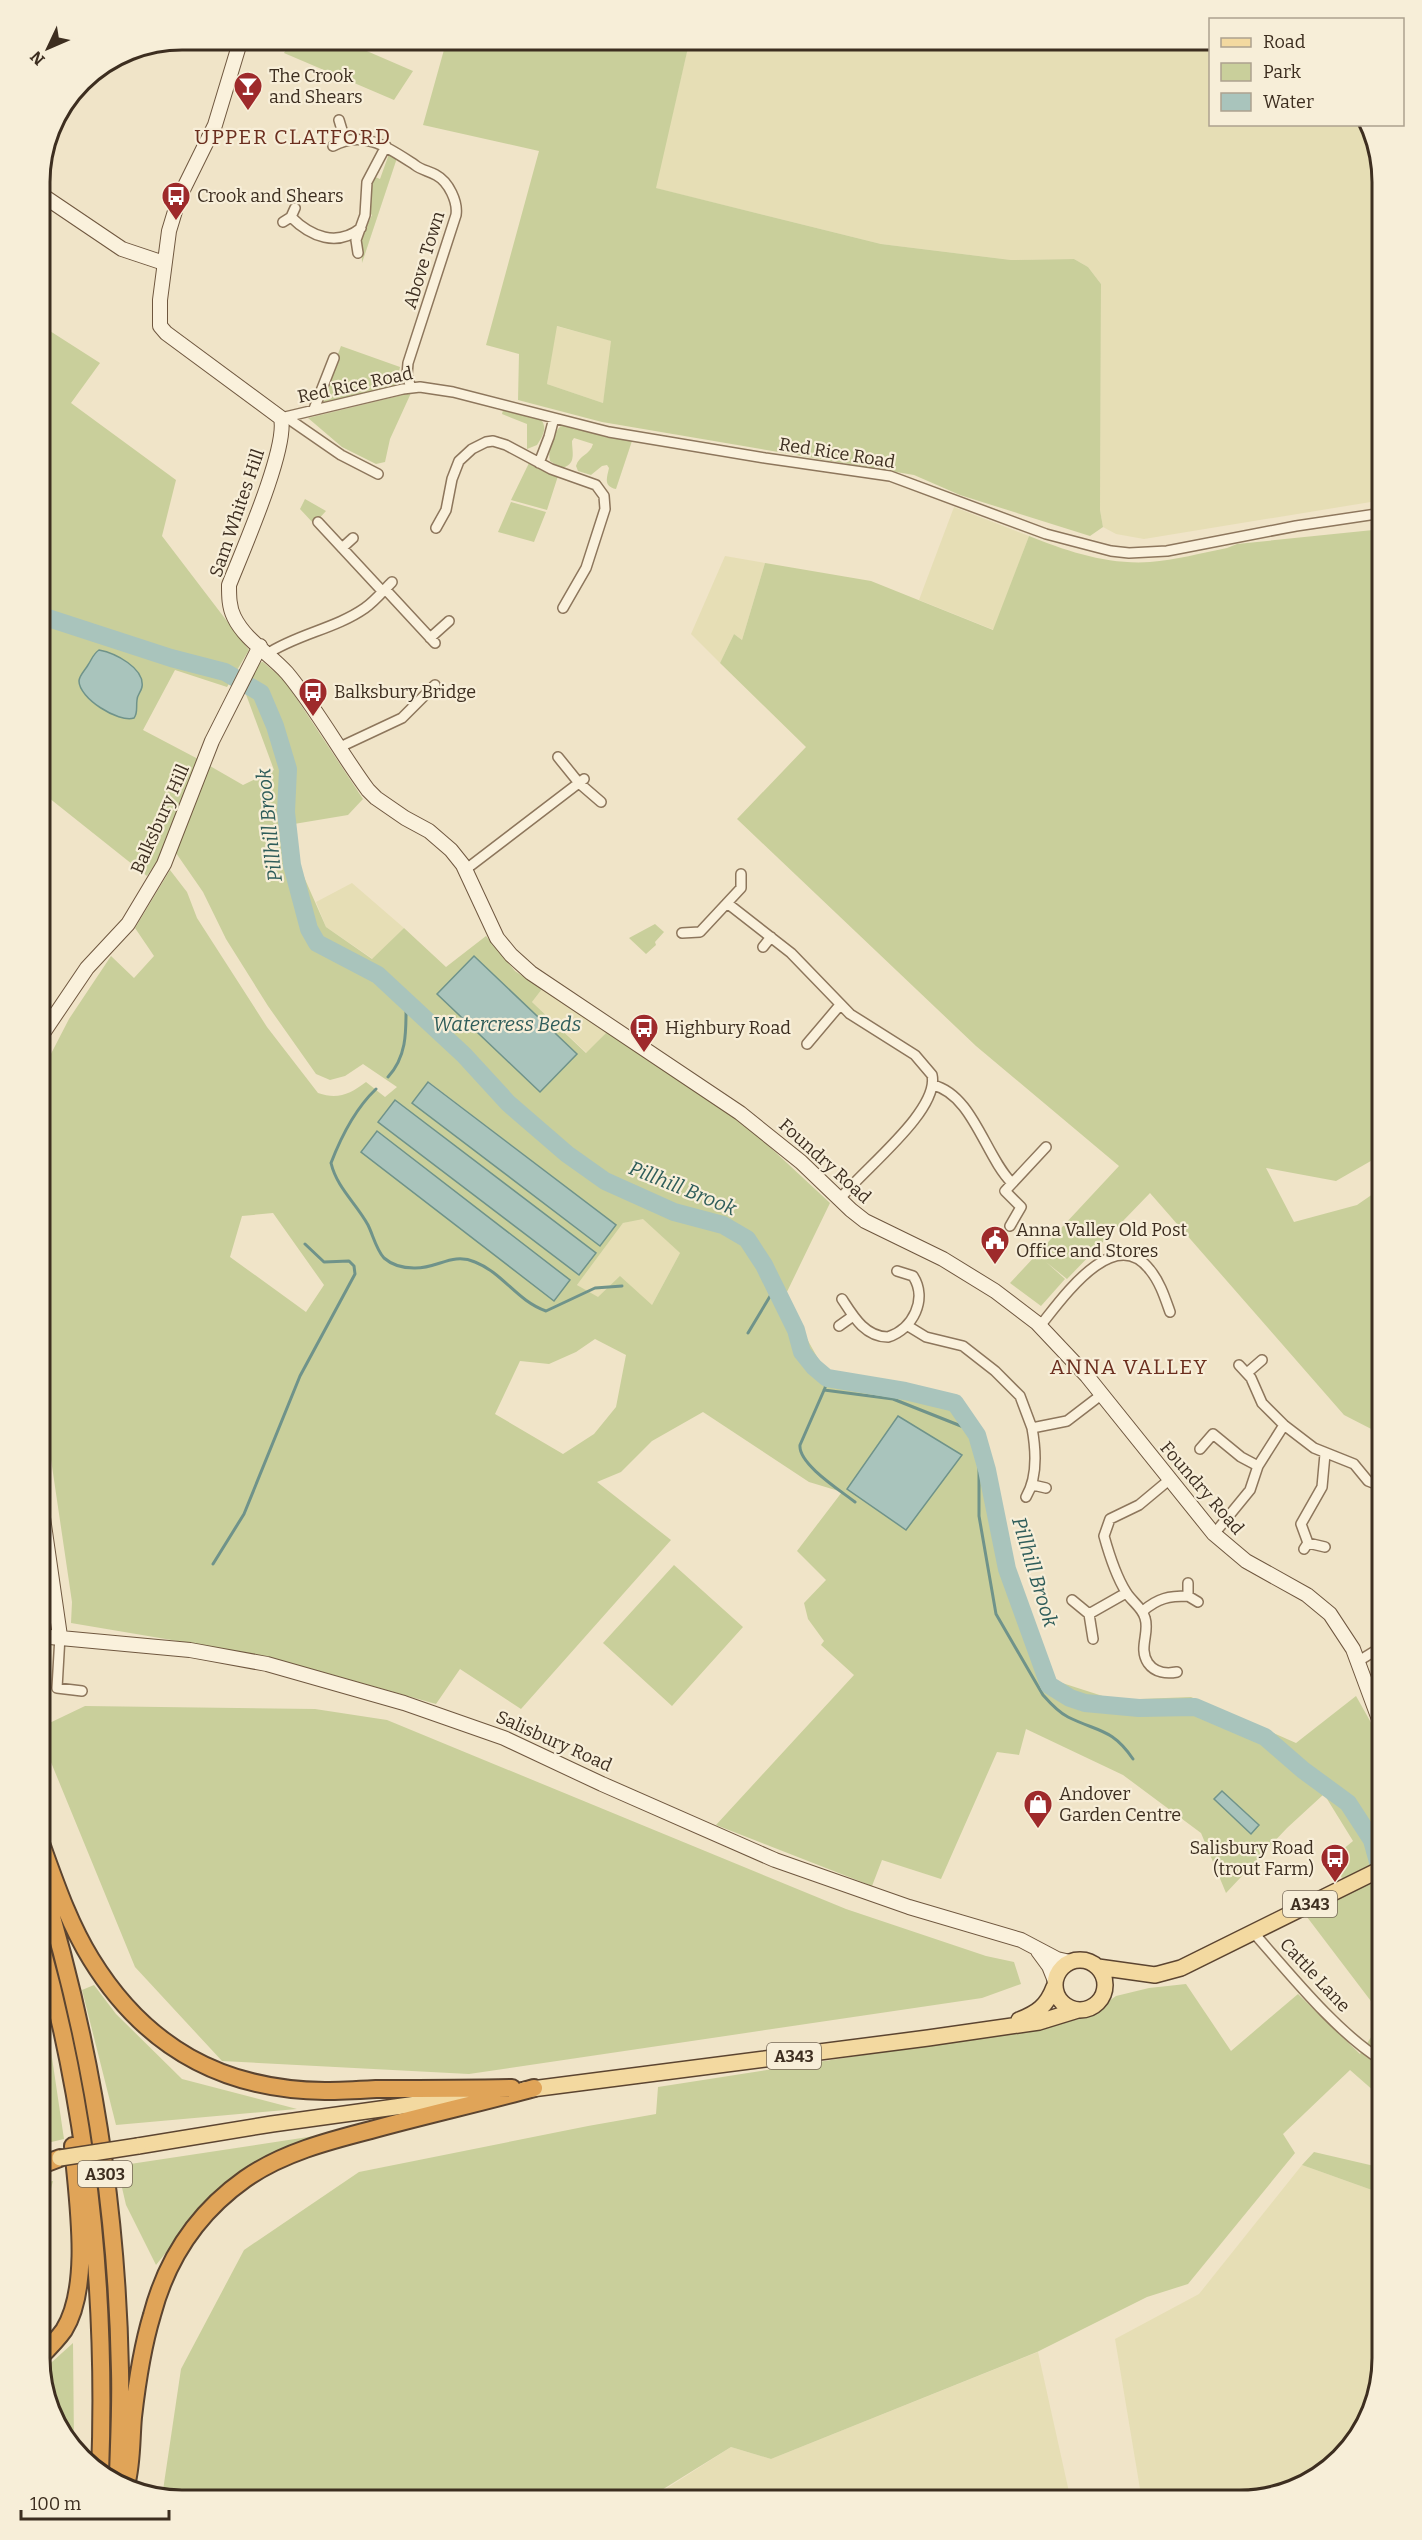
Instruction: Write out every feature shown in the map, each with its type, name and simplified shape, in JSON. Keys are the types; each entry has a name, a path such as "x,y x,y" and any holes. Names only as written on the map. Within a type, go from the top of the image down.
{"highway":[{"path":"50,1865 90,1957 108,1984 147,2029 170,2047 215,2071 264,2085 324,2091 534,2088"},
{"name":"A303","path":"50,1913 84,2050 111,2222 118,2305 120,2373 118,2474"},
{"name":"A303","path":"50,1985 76,2096 96,2254 102,2375 100,2462"},
{"path":"127,2478 140,2366 152,2312 173,2256 197,2222 219,2200 245,2179 278,2160 310,2147 534,2088"},
{"path":"50,2346 65,2329 74,2305 81,2253 71,2125 76,2096"},
{"name":"A343","path":"50,2158 60,2158"},
{"name":"A343","path":"50,2162 60,2158"}],"main road":[{"name":"A343","path":"1098,1967 1155,1975 1181,1968 1372,1873"},
{"path":"1086,1960 1098,1967 1105,1980 1103,1995 1094,2006 1078,2010 1065,2006 1056,1994 1057,1973 1070,1962 1086,1960"},
{"name":"A343","path":"1103,1995 1116,1982 1138,1974"},
{"name":"A343","path":"1002,2026 1040,2010 1051,1997 1055,1984"},
{"name":"A343","path":"60,2158 272,2124 1039,2022 1078,2010"}],"street":[{"path":"238,50 215,125 179,198 169,231 164,263 160,326 171,337 284,417 341,455 378,474"},
{"path":"333,146 345,140 339,120"},
{"name":"Above Town","path":"345,140 363,139 386,146 420,169 440,178 457,205 456,215 408,363 407,375 411,388"},
{"path":"358,253 356,240 366,208 367,182 386,146"},
{"path":"50,200 122,249 164,263"},
{"path":"290,216 305,228 330,238 342,239 361,228"},
{"path":"314,409 334,358"},
{"name":"Red Rice Road","path":"284,417 411,388 420,387 453,392 643,438 765,459 890,476 1046,534 1094,548 1120,552 1167,551 1296,526 1372,515"},
{"name":"Sam Whites Hill","path":"263,650 244,633 233,616 229,601 229,585 276,461 284,429 284,417"},
{"path":"538,462 554,418"},
{"path":"436,524 446,510 459,461 472,449 493,441 538,462 597,485 604,496 605,509 586,568 563,608"},
{"path":"318,522 342,548 386,588 433,640 449,621"},
{"path":"342,548 353,538"},
{"path":"263,650 357,613 386,588"},
{"name":"Balksbury Hill","path":"50,1021 87,968 128,924 164,864 212,741 248,667 263,650"},
{"name":"Foundry Road","path":"263,650 297,687 338,748 376,798 437,836 451,850 465,870 492,930 520,965 740,1113 801,1162 865,1221 930,1251 995,1291 1040,1326 1101,1395 1214,1534 1246,1561 1318,1602 1330,1614 1346,1636 1372,1701"},
{"path":"338,748 402,718 435,685"},
{"path":"558,757 601,802"},
{"path":"465,870 581,781"},
{"path":"682,933 700,932 741,888 741,874"},
{"path":"727,903 799,961 840,1005 870,1028 915,1055 932,1075 933,1085 926,1100 901,1137 865,1170 840,1198"},
{"path":"764,946 771,937"},
{"path":"807,1044 840,1005"},
{"path":"807,1025 816,1033"},
{"path":"933,1085 957,1098 1002,1173 1012,1183"},
{"path":"1010,1226 1021,1207 1005,1191 1046,1148"},
{"path":"1040,1326 1090,1270 1120,1254 1131,1255 1143,1262 1156,1278 1170,1312"},
{"path":"916,1281 920,1270"},
{"path":"842,1299 862,1326 882,1337 895,1335 908,1326 916,1310 920,1292 916,1281 909,1273 897,1271"},
{"path":"1165,1299 1176,1294"},
{"path":"839,1326 853,1316"},
{"path":"908,1326 926,1337 963,1346 995,1371 1020,1396 1032,1428 1035,1467 1033,1485 1026,1497"},
{"path":"1247,1373 1262,1359"},
{"path":"1239,1365 1247,1373 1262,1403 1284,1425 1325,1454 1348,1461 1372,1484"},
{"path":"1032,1428 1067,1421 1101,1395"},
{"path":"1211,1423 1213,1434 1241,1457 1258,1466"},
{"path":"1214,1534 1250,1490 1258,1466 1284,1425"},
{"path":"1200,1449 1213,1434"},
{"path":"1325,1454 1322,1487 1301,1524 1306,1546 1325,1547"},
{"path":"1169,1480 1139,1505 1117,1515 1107,1524 1104,1536 1106,1547 1126,1593 1143,1611 1147,1627 1143,1651 1148,1662 1158,1671 1177,1672"},
{"path":"1033,1485 1046,1488"},
{"path":"50,1566 60,1636 57,1688 82,1691"},
{"path":"1188,1582 1188,1596"},
{"path":"1089,1614 1126,1593"},
{"path":"1143,1611 1157,1599 1168,1596 1188,1596 1198,1602"},
{"path":"1072,1600 1089,1614 1093,1640"},
{"name":"Salisbury Road","path":"50,1636 190,1650 267,1664 404,1703 504,1738 775,1860 909,1907 1021,1940 1057,1959 1070,1962"},
{"path":"1357,1662 1372,1653"},
{"path":"1152,1681 1158,1671"},
{"name":"Cattle Lane","path":"1253,1932 1299,1985 1364,2049 1372,2054"},
{"path":"1035,1947 1049,1966 1055,1984"}],"shaded area":[{"path":"687,50 1209,50 1209,126 1360,126 1365,139 1372,173 1372,502 1144,539 1116,534 1103,527 1100,510 1101,284 1088,267 1074,259 1011,260 881,244 655,188"},
{"path":"556,326 612,341 603,403 547,384"},
{"path":"954,507 1029,536 994,630 919,600"},
{"path":"725,556 765,563 742,640 734,634 720,663 691,634"},
{"path":"352,883 404,928 373,959 326,927 316,902"},
{"path":"542,989 607,1032 587,1053 532,1002"},
{"path":"643,1218 680,1253 652,1305 598,1298 577,1285 623,1223"},
{"path":"1302,2165 1372,2190 1372,2367 1370,2384 1359,2417 1350,2432 1327,2458 1314,2468 1299,2477 1266,2488 1140,2490 1115,2339 1199,2294"},
{"path":"1038,2352 1069,2490 664,2490 731,2447 771,2459"}],"green space":[{"path":"286,50 364,50 413,71 394,100 284,53"},
{"path":"444,50 687,50 656,188 881,244 1011,260 1074,259 1088,267 1101,284 1100,510 1103,527 1090,536 960,495 914,475 602,422 518,400 519,354 486,345 539,151 423,125","holes":["557,326 611,341 603,403 547,384"]},
{"path":"390,151 398,155 362,263 361,237 372,215 369,213 369,190 373,176 380,179"},
{"path":"50,331 100,363 71,403 176,480 162,536 249,650 227,687 175,670 143,730 200,760 158,860 147,876 50,799"},
{"path":"341,346 400,367 396,387 318,406"},
{"path":"411,393 390,439 385,462 376,464 342,447 308,418"},
{"path":"504,406 530,413 542,421 543,435 537,445 527,449 527,424 502,414"},
{"path":"565,423 605,437 632,441 616,489 608,484 609,468 607,465 602,466 591,475 578,471 577,462 590,451 593,444 574,438 572,461 569,464 561,468 550,461 552,439"},
{"path":"529,463 558,476 547,510 511,500"},
{"path":"305,499 326,511 314,524 300,509"},
{"path":"511,502 546,512 534,542 498,532"},
{"path":"1372,530 1372,1160 1336,1181 1266,1168 1294,1222 1357,1205 1372,1195 1372,1429 1344,1415 1150,1193 1067,1279 1046,1262 1065,1279 1041,1306 1010,1283 1119,1166 976,1046 737,819 806,747 720,663 734,634 742,640 765,563 871,581 993,630 1029,536 1088,556 1134,562 1179,558 1237,544"},
{"path":"263,662 285,681 363,799 348,815 294,824 297,861 326,927 372,959 404,928 446,967 486,936 515,971 542,989 532,1002 586,1053 607,1032 746,1125 830,1203 784,1298 825,1371 955,1401 977,1435 1012,1565 1056,1681 1115,1700 1191,1697 1296,1743 1356,1696 1372,1724 1372,1869 1344,1881 1330,1860 1353,1841 1324,1794 1287,1828 1226,1893 1201,1833 1123,1775 1026,1729 1019,1755 997,1752 941,1879 882,1860 872,1886 716,1825 854,1675 821,1645 824,1641 808,1619 804,1603 826,1580 797,1551 842,1492 809,1482 703,1412 652,1441 621,1472 597,1482 671,1540 521,1709 460,1669 436,1704 266,1656 71,1623 72,1602 50,1453 50,1056 69,1019 111,956 134,978 154,956 135,928 170,870 187,892 197,918 267,1027 318,1093 332,1096 344,1095 366,1082 385,1097 397,1087 363,1064 345,1076 330,1080 316,1074 268,1006 226,939 203,892 176,853 210,766 243,785 274,770 244,689 257,663","holes":["429,1082 616,1225 413,1103","395,1100 595,1253 579,1275 379,1122","273,1213 324,1285 306,1312 230,1257 242,1216","643,1219 680,1253 652,1305 620,1276 598,1297 577,1285 623,1223","595,1339 626,1355 616,1407 594,1434 563,1454 495,1414 520,1361 549,1364 576,1352"]},
{"path":"655,924 664,932 655,942 656,945 646,954 629,938"},
{"path":"674,1565 743,1627 672,1706 603,1643"},
{"path":"85,1706 315,1709 387,1720 846,1909 986,1956 1014,1962 1021,1984 982,1998 469,2074 222,2061 135,1967 50,1760 50,1723"},
{"path":"1372,1882 1372,2003 1307,1917 1354,1888"},
{"path":"1186,1984 1231,2051 1298,1994 1360,2054 1372,2036 1372,2089 1350,2070 1283,2134 1295,2153 1188,2284 1147,2297 1037,2352 771,2459 731,2447 662,2490 163,2489 181,2369 244,2250 359,2172 656,2114 658,2087 1044,2027 1087,2017 1116,1996 1149,1988"},
{"path":"94,1985 116,2014 182,2079 297,2109 116,2125 82,1990"},
{"path":"50,2044 64,2139 50,2142"},
{"path":"341,2132 271,2158 212,2195 156,2265 126,2205 117,2166"},
{"path":"1314,2152 1372,2165 1372,2190 1302,2165"},
{"path":"73,2343 74,2434 63,2417 57,2401 50,2364"}],"water":[{"path":"99,650 128,662 139,674 142,687 137,698 134,718 119,717 100,708 85,695 81,688 80,677"},
{"name":"Watercress Beds","path":"474,956 577,1054 540,1092 437,994"},
{"name":"Watercress Beds","path":"428,1082 616,1225 600,1246 412,1103"},
{"path":"395,1100 596,1253 579,1275 378,1122"},
{"path":"377,1131 570,1280 554,1301 361,1152"},
{"path":"898,1416 962,1455 906,1530 847,1489"},
{"path":"1222,1791 1259,1825 1251,1834 1214,1799"}],"waterway":[{"name":"Pillhill Brook","path":"50,619 171,658 225,672 261,693 275,726 288,769 286,812 292,865 309,929 317,943 378,975 464,1055 508,1103 567,1154 605,1181 674,1212 723,1225 747,1239 764,1265 796,1330 802,1352 827,1378 905,1391 955,1403 977,1435 987,1470 1007,1569 1049,1685 1070,1698 1085,1703 1139,1708 1195,1707 1265,1737 1303,1770 1348,1803 1372,1840"},
{"path":"388,1077 395,1069 402,1051 406,1032 406,1001"},
{"path":"376,1089 350,1123 331,1163 342,1188 368,1225 384,1258 394,1264 410,1268 422,1268 452,1260 467,1259 485,1267 527,1301 546,1311 595,1288 622,1286"},
{"path":"213,1564 244,1514 300,1376 355,1274 354,1266 349,1261 324,1262 305,1244"},
{"path":"748,1333 775,1288"},
{"path":"827,1378 825,1388 800,1445 801,1452 813,1468 855,1502"},
{"path":"824,1390 893,1399 966,1428 973,1436 979,1448 979,1516 996,1614 1048,1701 1068,1717 1111,1736 1133,1759"}],"place":[{"name":"The Crook and Shears","path":"248,112"},
{"name":"Crook and Shears","path":"176,222"},
{"name":"Balksbury Bridge","path":"313,718"},
{"name":"Highbury Road","path":"644,1054"},
{"name":"Anna Valley Old Post Office and Stores","path":"995,1266"},
{"name":"Andover Garden Centre","path":"1038,1830"},
{"name":"Salisbury Road (trout Farm)","path":"1335,1884"}],"district":[{"name":"UPPER CLATFORD","path":"293,137"},
{"name":"ANNA VALLEY","path":"1129,1367"}]}
